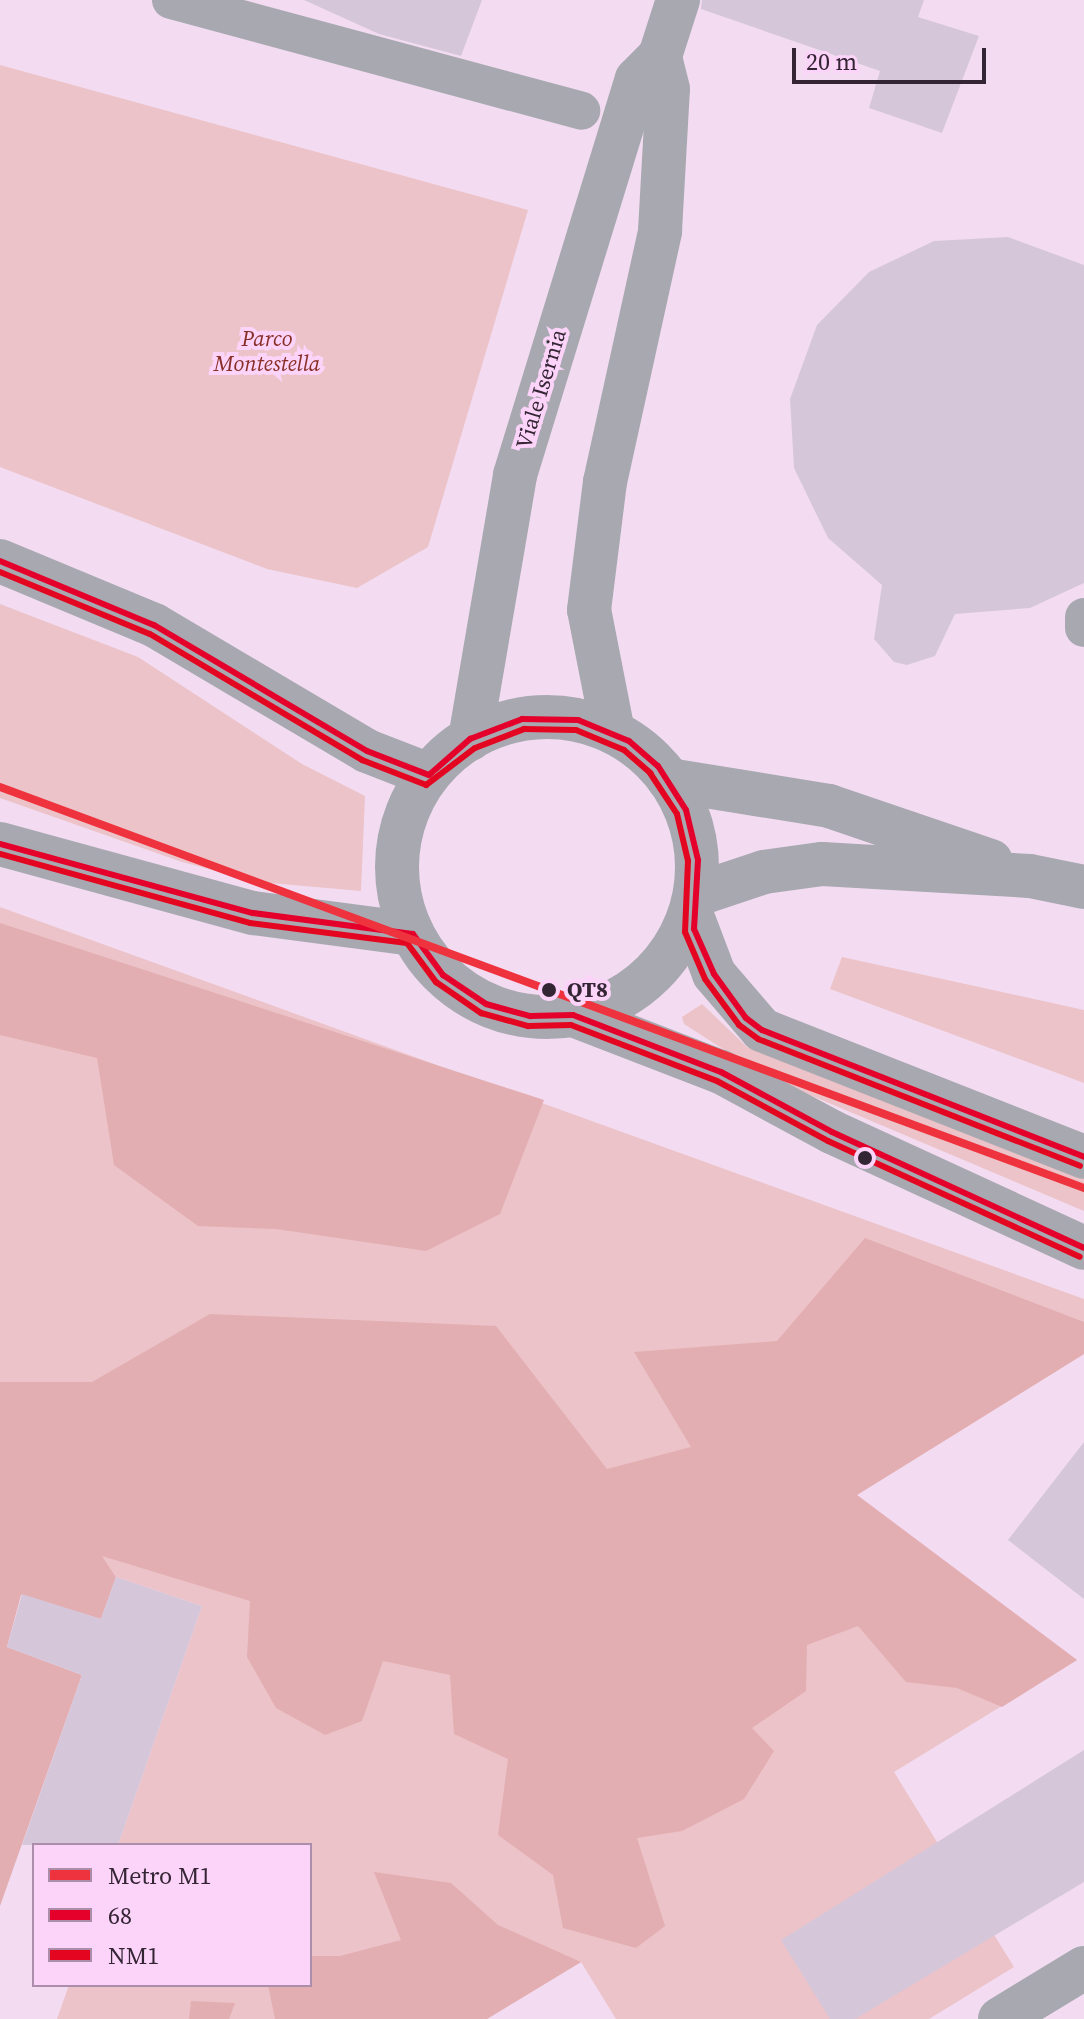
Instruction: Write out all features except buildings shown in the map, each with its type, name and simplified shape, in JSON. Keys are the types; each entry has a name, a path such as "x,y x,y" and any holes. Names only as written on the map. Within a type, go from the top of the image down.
{"street":[{"name":"Viale Isernia","path":"470,739 515,475 637,79 660,56 678,0"},
{"name":"Viale Isernia","path":"613,732 589,610 605,482 660,231 668,89 660,56"},
{"path":"0,561 154,625 367,751 429,775"},
{"path":"1084,1157 762,1030 718,982 693,904 696,843 669,780 613,732 541,717 470,739 429,775 404,820 397,852 398,886 413,934 432,963 470,996 515,1014 573,1015 721,1072 832,1132 1084,1248"},
{"path":"669,780 829,806 918,832 1030,876"},
{"path":"0,844 253,913 413,934"},
{"path":"573,1015 639,987 665,962 693,904 764,872 822,864 1030,876 1084,887"},
{"path":"1000,2019 1084,1968"}],"lane":[{"path":"171,0 581,111"},
{"path":"1084,617 1084,628"}],"green space":[{"name":"Parco Montestella","path":"0,65 528,210 428,547 357,588 267,569 0,467"},
{"path":"0,604 138,657 302,764 365,796 361,891 259,882 182,862 0,798"},
{"path":"0,907 1084,1299 1084,1354 857,1495 1077,1660 894,1772 1014,1967 929,2019 616,2019 581,1962 487,2019 57,2019 68,1987 312,1987 312,1843 119,1843 202,1606 116,1577 101,1555 0,1545"},
{"path":"842,957 1084,1010 1084,1083 830,989"},
{"path":"702,1004 747,1047 1084,1178 1084,1211 765,1076 684,1024 682,1017"}],"shaded area":[{"path":"0,923 544,1100 500,1214 426,1251 276,1229 198,1226 114,1165 97,1058 0,1035"},
{"path":"865,1238 1084,1322 1084,1354 857,1495 1077,1660 1002,1707 957,1688 906,1682 858,1626 807,1645 806,1691 752,1728 774,1751 744,1799 682,1831 637,1838 665,1926 636,1948 563,1928 553,1875 498,1835 508,1759 454,1734 450,1675 383,1661 362,1721 325,1735 276,1708 247,1657 250,1601 102,1556 116,1577 101,1619 21,1595 7,1647 82,1675 0,1906 0,1382 92,1382 210,1314 496,1326 607,1469 691,1447 634,1352 777,1341"},
{"path":"374,1872 451,1883 498,1925 581,1962 487,2019 275,2019 268,1987 312,1987 312,1956 340,1956 401,1940"},
{"path":"191,2001 235,2003 229,2019 189,2019"}],"metro line":[{"name":"M1","path":"0,787 1084,1188"}],"transit line":[{"name":"68","path":"0,561 154,625 367,751 429,775 470,739 522,719 578,720 629,741 658,766 686,810 698,860 694,929 714,974 746,1018 762,1030 1084,1157"},
{"name":"NM1","path":"0,572 150,634 362,760 426,785 475,748 524,729 576,730 624,750 650,773 677,814 688,861 685,932 705,979 739,1025 758,1039 1080,1166"},
{"name":"68","path":"0,844 253,913 413,934 443,975 486,1004 530,1016 573,1015 721,1072 832,1132 1084,1248"},
{"name":"NM1","path":"0,854 250,923 407,943 436,982 481,1013 528,1026 571,1025 717,1081 828,1141 1080,1257"}],"place":[{"name":"QT8","path":"549,990"}]}
